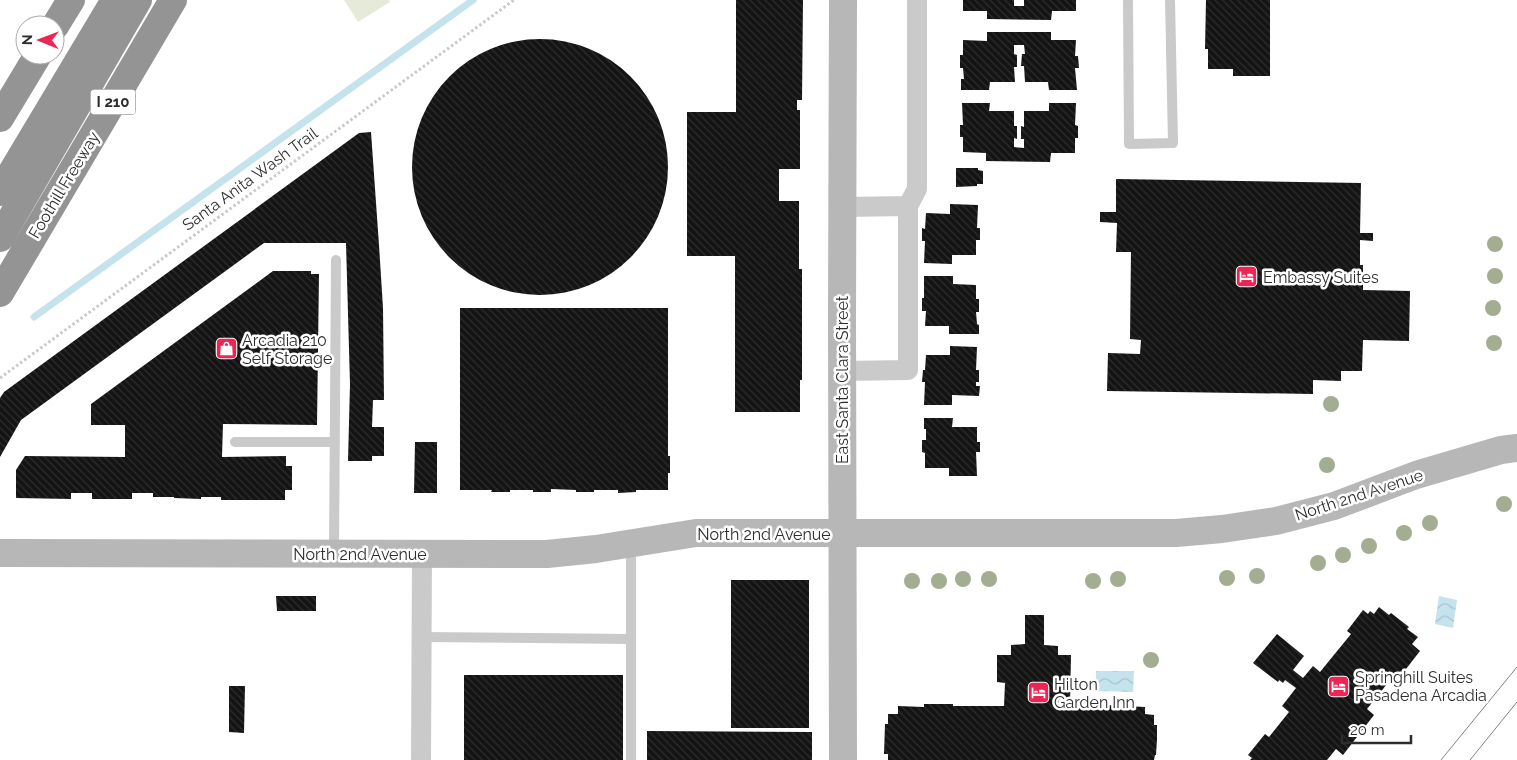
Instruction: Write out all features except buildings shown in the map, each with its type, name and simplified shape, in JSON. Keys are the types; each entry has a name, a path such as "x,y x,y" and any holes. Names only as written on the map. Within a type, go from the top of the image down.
{"highway":[{"path":"62,15 71,0"},
{"path":"0,192 115,0"},
{"path":"3,234 138,0"},
{"name":"Foothill Freeway","path":"0,293 173,0"},
{"path":"0,118 32,65"}],"street":[{"name":"East Santa Clara Street","path":"843,0 843,760"},
{"path":"842,371 908,370 908,206 917,188 917,0"},
{"path":"843,207 908,206"},
{"name":"North 2nd Avenue","path":"0,553 547,554 596,549 696,534 1166,533 1222,529 1276,521 1334,506 1416,476 1501,450 1517,448"},
{"path":"421,760 422,554"}],"lane":[{"path":"1128,0 1130,144 1172,143 1170,0"},
{"path":"334,554 336,260"},
{"path":"235,442 335,442"},
{"path":"631,544 631,760"},
{"path":"422,637 631,639"}],"path":[{"name":"Santa Anita Wash Trail","path":"0,378 514,0"}],"green space":[{"path":"344,0 389,0 390,2 358,22"}],"water":[{"path":"1439,596 1457,600 1453,628 1435,624"},
{"path":"1096,671 1134,671 1133,692 1096,691"}],"waterway":[{"path":"34,317 473,0"}],"tram line":[{"path":"1441,760 1517,667"},
{"path":"1470,760 1517,702"}],"place":[{"name":"Embassy Suites","path":"1247,277"},
{"name":"Arcadia 210 Self Storage","path":"226,349"},
{"name":"Springhill Suites Pasadena Arcadia","path":"1339,686"},
{"name":"Hilton Garden Inn","path":"1038,693"}]}
